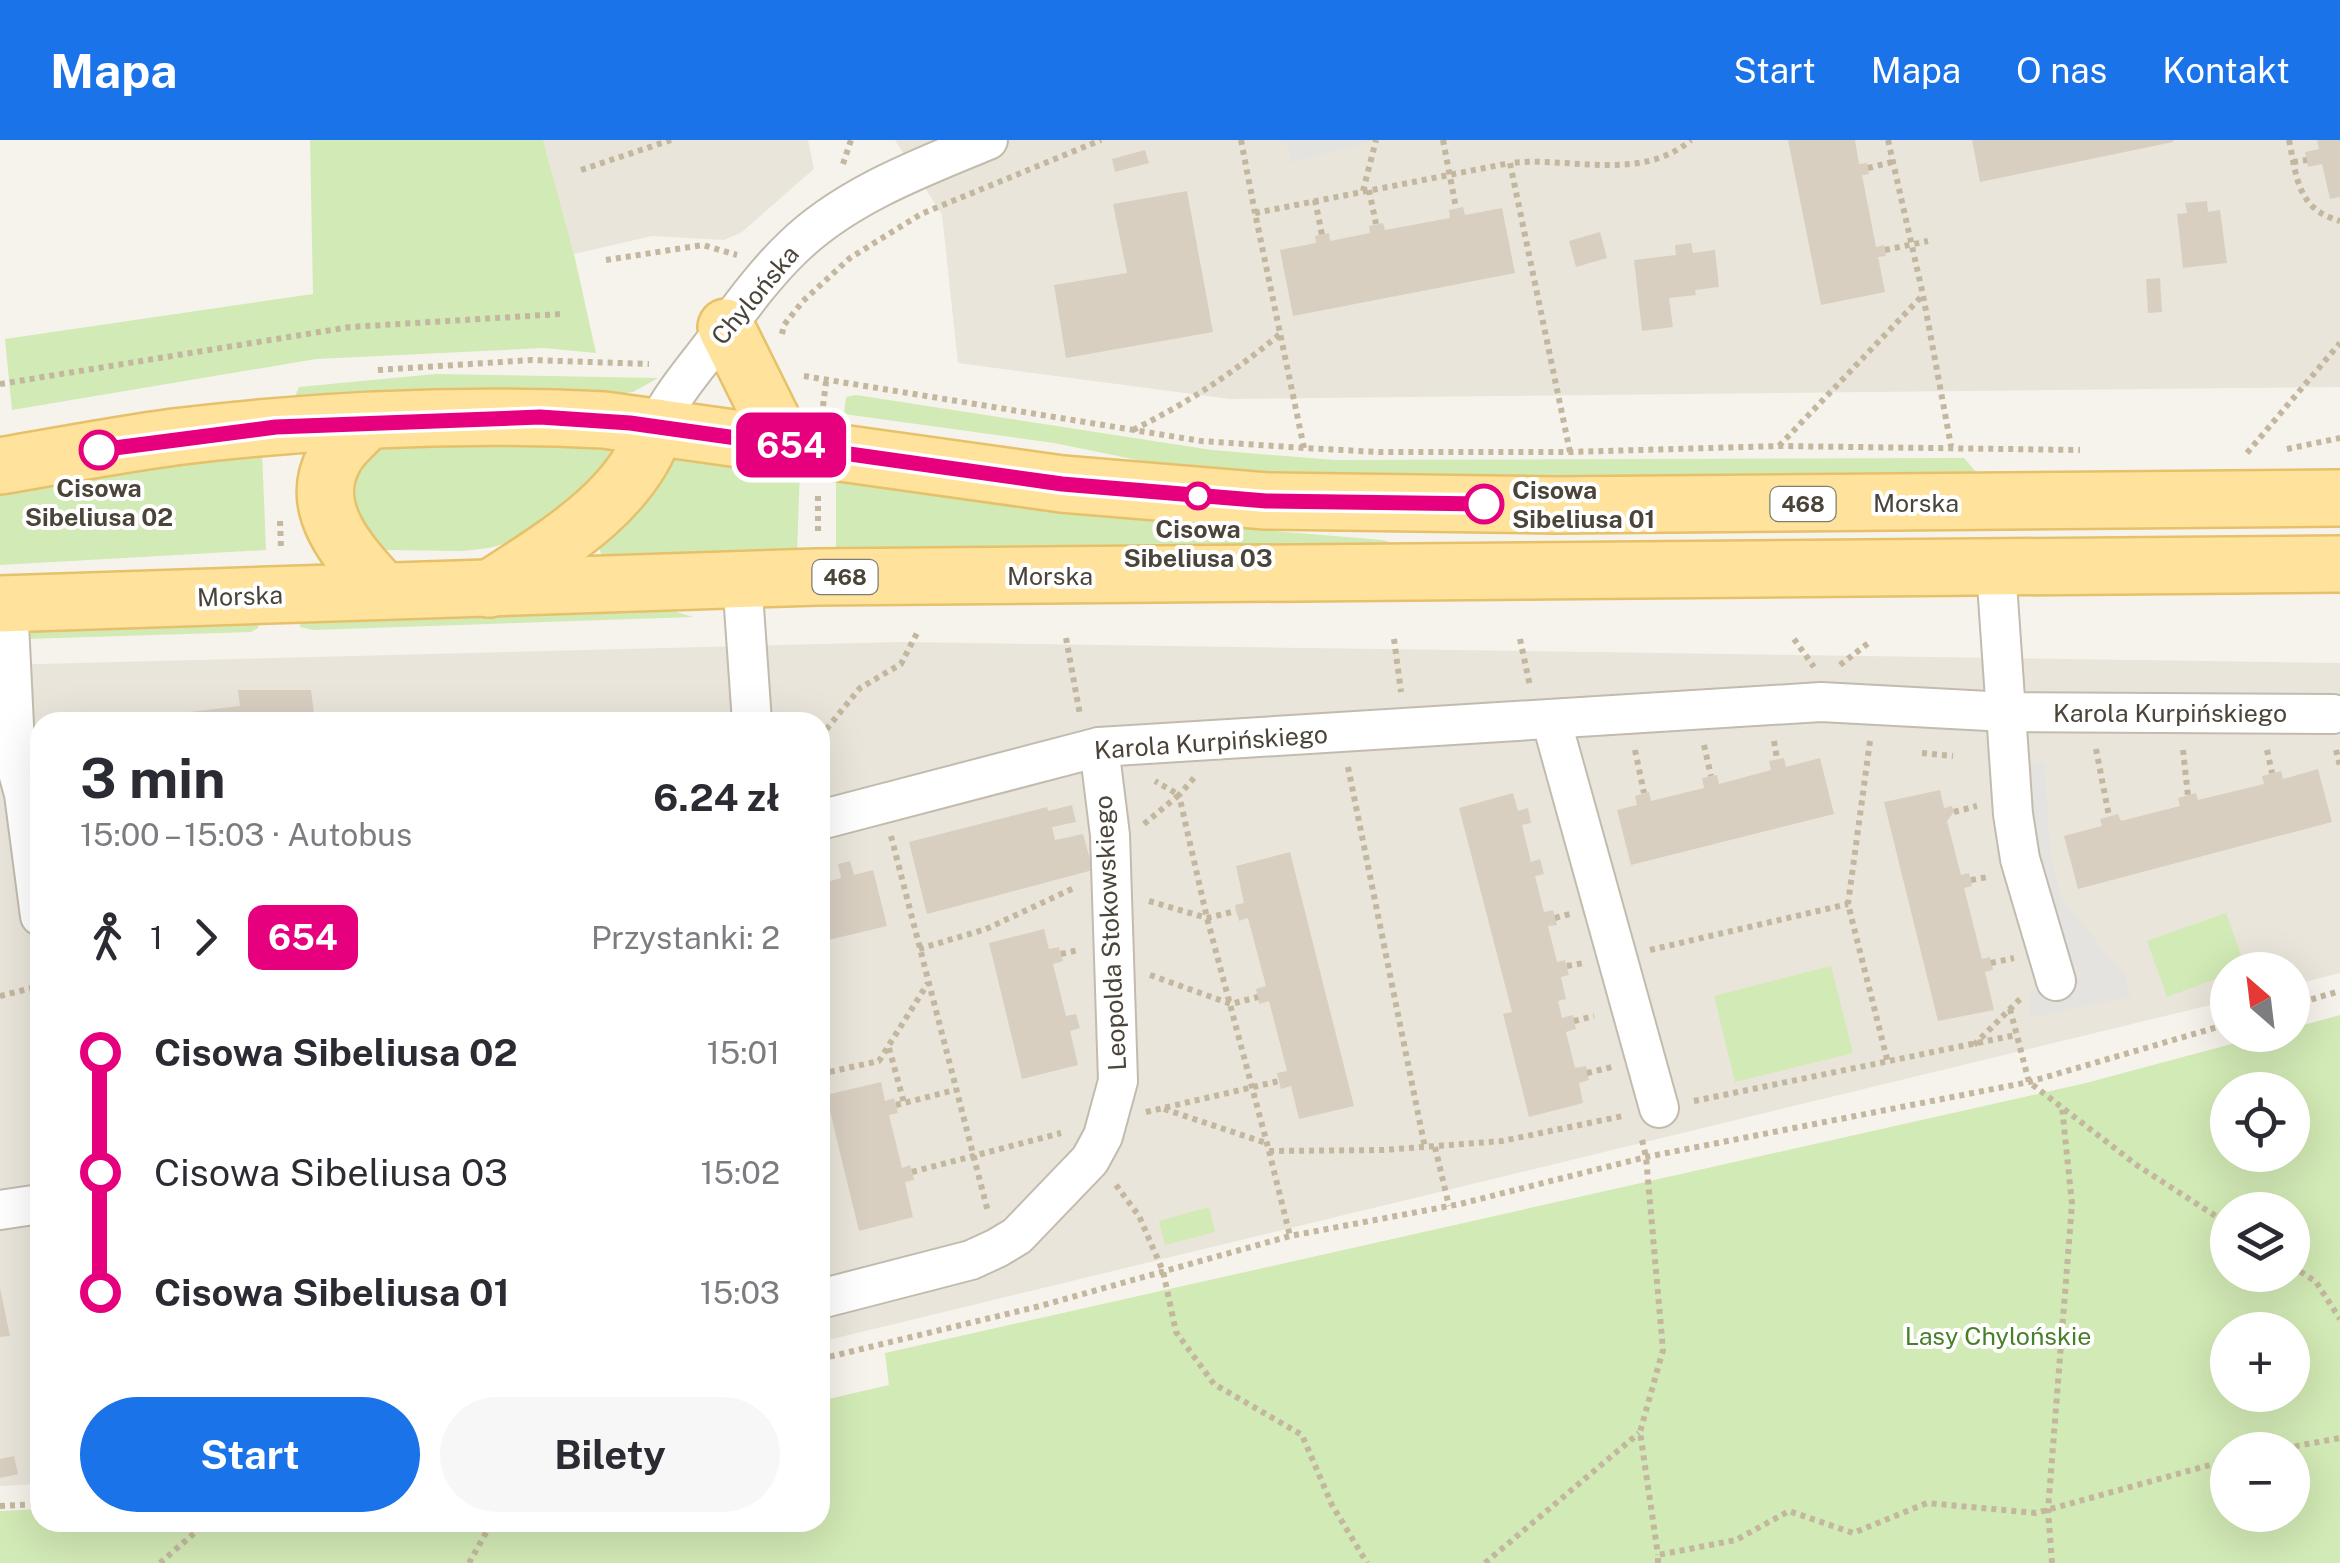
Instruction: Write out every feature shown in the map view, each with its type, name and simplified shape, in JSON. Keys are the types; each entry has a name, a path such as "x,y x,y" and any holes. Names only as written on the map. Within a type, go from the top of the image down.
{"main road":[{"path":"726,327 801,446"},
{"name":"Morska","path":"0,466 172,438 276,427 540,417 656,427 1062,484 1266,501 1595,504 2340,498"},
{"path":"365,423 334,458 326,484 326,504 347,552 384,591"},
{"path":"489,589 554,546 611,497 642,460 656,427"},
{"name":"Morska","path":"4,604 742,579 2340,564"}],"street":[{"name":"Chylońska","path":"656,427 666,406 726,327 793,247 864,196 988,140"},
{"path":"1996,569 2013,814 2020,860 2056,981"},
{"path":"742,579 751,712"},
{"path":"4,604 16,765 30,840"},
{"name":"Karola Kurpińskiego","path":"830,817 1098,747 1821,702 2007,712 2333,714"},
{"path":"1551,719 1659,1108"},
{"name":"Leopolda Stokowskiego","path":"830,1296 971,1260 997,1248 1017,1236 1090,1160 1103,1136 1118,1081 1110,835 1098,747"},
{"path":"0,1210 30,1206"}],"path":[{"path":"582,170 671,140"},
{"path":"841,170 851,140"},
{"path":"780,340 784,325 803,302 850,258 921,214 1101,140"},
{"path":"1241,140 1304,448"},
{"path":"1376,140 1366,190 1376,224"},
{"path":"1444,140 1456,208"},
{"path":"1255,213 1510,163 1632,166 1680,150 1691,140"},
{"path":"796,370 807,379 1132,430 1304,448 1570,452 1951,446 1923,295 1888,140"},
{"path":"2289,140 2298,186 2307,203 2320,214 2340,220"},
{"path":"2293,162 2307,160"},
{"path":"1868,168 1892,162"},
{"path":"1510,163 1570,452"},
{"path":"1315,200 1322,235"},
{"path":"1885,250 1928,241"},
{"path":"606,260 703,245 743,257"},
{"path":"1779,446 1923,295"},
{"path":"0,384 350,327 562,314"},
{"path":"1132,430 1196,398 1280,334"},
{"path":"2246,454 2340,343"},
{"path":"818,578 801,446 826,382"},
{"path":"830,725 860,688 901,664 917,634"},
{"path":"1066,638 1077,710"},
{"path":"1794,639 1822,679"},
{"path":"1834,669 1870,641"},
{"path":"1872,725 1848,904 1888,1063"},
{"path":"1774,740 1777,759"},
{"path":"2096,742 2109,816"},
{"path":"1635,751 1644,794"},
{"path":"1922,753 1937,751 1953,756"},
{"path":"2268,752 2272,774"},
{"path":"1346,756 1425,1148"},
{"path":"1707,758 1711,776"},
{"path":"2184,758 2188,796"},
{"path":"1197,774 1178,795 1290,1236"},
{"path":"888,827 997,1248"},
{"path":"1617,958 1848,904"},
{"path":"1061,954 1098,945 1113,962 1230,1004 1258,996"},
{"path":"830,1074 879,1060 928,983"},
{"path":"0,996 30,988"},
{"path":"2310,1000 2340,991"},
{"path":"1973,1046 2019,1000"},
{"path":"2010,1009 2030,1082 2138,1166 2210,1212"},
{"path":"830,1357 1040,1306 1290,1236 1449,1206 1646,1157 2030,1082 2210,1029"},
{"path":"1160,1108 1268,1147 1425,1148 1502,1141 2016,1035"},
{"path":"888,1047 900,1104 955,1090"},
{"path":"2052,1563 2048,1510 2072,1204 2062,1107"},
{"path":"1436,1147 1449,1206"},
{"path":"1646,1157 1663,1350 1640,1432 1658,1559 1736,1540 1789,1510 1853,1533 1928,1504 2036,1514 2210,1465"},
{"path":"1121,1190 1163,1270 1176,1332 1214,1384 1302,1436 1332,1505 1367,1563"},
{"path":"2310,1278 2340,1319"},
{"path":"1486,1563 1640,1432"},
{"path":"2310,1444 2340,1438"},
{"path":"0,1506 30,1504"},
{"path":"160,1563 195,1532"},
{"path":"468,1563 486,1532"}],"shaded area":[{"path":"543,140 808,140 814,169 742,232 724,240 652,236 574,254"},
{"path":"895,140 2340,140 2340,387 1230,399 958,363 942,215"},
{"path":"1286,140 1374,140 1292,163"},
{"path":"901,642 2340,663 2340,973 2310,981 2310,952 2210,952 2210,1005 830,1340 830,712 30,712 30,1484 0,1486 0,665"},
{"path":"2020,761 2044,763 2051,855 2061,898 2125,976 2131,997 2029,1018 2030,991 2083,977 2042,903"}],"green space":[{"path":"310,140 543,140 596,353 544,348 316,359 12,410 5,339 313,294"},
{"path":"435,374 658,378 633,392 599,396 528,390 409,391 294,399 299,387"},
{"path":"856,395 1212,450 1335,460 1964,458 1983,480 1216,476 1054,443 844,414 846,397"},
{"path":"399,442 611,446 629,457 522,539 463,551 383,550 352,521 351,492 363,461"},
{"path":"262,451 266,550 0,565 0,492"},
{"path":"679,452 800,469 797,553 602,558 599,546 655,492"},
{"path":"836,475 1164,522 1383,540 1405,547 836,553"},
{"path":"637,607 693,617 313,630 300,627 300,618"},
{"path":"260,619 258,628 251,632 26,639 38,626"},
{"path":"2226,913 2240,952 2210,952 2210,981 2167,997 2147,941"},
{"path":"1831,966 1853,1053 1735,1082 1714,996"},
{"name":"Lasy Chylońskie","path":"2340,1015 2340,1563 0,1563 0,1511 30,1510 30,1532 830,1532 830,1399 889,1385 885,1353 2086,1083 2210,1050 2310,1052 2310,1023"},
{"path":"1209,1207 1215,1232 1165,1245 1159,1221"}],"building":[{"path":"1788,140 1855,140 1859,164 1867,163 1869,174 1862,175 1876,247 1884,245 1886,256 1878,257 1885,292 1821,305"},
{"path":"1972,140 2173,140 2173,142 1980,182"},
{"path":"2317,140 2340,140 2340,197 2330,199 2322,164 2308,167 2305,152 2319,149"},
{"path":"1145,150 1149,163 1115,172 1112,159"},
{"path":"1187,191 1213,332 1066,358 1054,285 1127,273 1113,204"},
{"path":"2207,201 2208,212 2220,210 2227,263 2183,268 2177,214 2187,213 2185,203"},
{"path":"1463,207 1465,215 1502,208 1515,273 1293,316 1280,250 1316,243 1315,236 1329,233 1330,241 1370,233 1369,226 1383,223 1385,230 1450,218 1449,210"},
{"path":"1600,232 1607,258 1576,267 1569,241"},
{"path":"1691,243 1693,253 1715,250 1719,287 1669,298 1673,327 1642,331 1634,260 1676,255 1675,245"},
{"path":"2160,278 2162,312 2148,313 2146,279"},
{"path":"238,690 311,690 314,712 190,712 240,706"},
{"path":"1784,758 1786,767 1820,758 1834,814 1631,865 1617,810 1637,805 1635,796 1649,792 1651,801 1704,788 1702,778 1717,775 1719,784 1771,770 1769,761"},
{"path":"2318,769 2332,822 2078,889 2064,836 2102,826 2100,819 2118,814 2121,821 2180,806 2178,798 2196,793 2198,800 2264,784 2262,776 2281,771 2283,779"},
{"path":"1940,790 1944,808 1952,806 1954,812 1947,821 1961,875 1969,873 1971,880 1972,886 1964,888 1982,959 1990,957 1993,970 1985,972 1994,1010 1938,1021 1884,802"},
{"path":"1513,793 1518,811 1528,808 1531,823 1522,825 1531,862 1540,859 1544,874 1535,876 1544,912 1553,910 1557,925 1548,926 1557,962 1565,960 1569,975 1561,977 1566,999 1558,1001 1562,1018 1573,1015 1576,1029 1566,1032 1575,1068 1586,1066 1589,1080 1579,1083 1583,1103 1529,1117 1503,1014 1512,1012 1459,808"},
{"path":"1072,805 1076,822 1052,827 1055,840 1083,834 1093,870 927,914 909,842 1047,807 1048,811"},
{"path":"1290,852 1354,1106 1299,1119 1291,1086 1281,1089 1277,1073 1287,1071 1269,1001 1259,1004 1256,989 1266,986 1248,918 1239,921 1235,905 1244,903 1236,866"},
{"path":"850,861 854,875 873,870 887,926 830,940 830,881 841,878 838,864"},
{"path":"1044,929 1049,949 1059,947 1063,961 1053,964 1066,1016 1076,1014 1080,1028 1070,1031 1078,1065 1022,1079 989,943"},
{"path":"881,1082 885,1101 894,1098 898,1113 889,1115 902,1168 910,1165 914,1180 905,1182 913,1217 859,1231 830,1111 830,1094"},
{"path":"0,1288 10,1336 0,1337"},
{"path":"14,1456 18,1474 0,1478 0,1459"}],"bus line":[{"name":"654","path":"99,450 276,427 540,417 630,423 1062,484 1266,501 1484,504"}],"place":[{"name":"Cisowa Sibeliusa 02","path":"99,450"},
{"name":"Cisowa Sibeliusa 03","path":"1198,496"},
{"name":"Cisowa Sibeliusa 01","path":"1484,504"}]}
